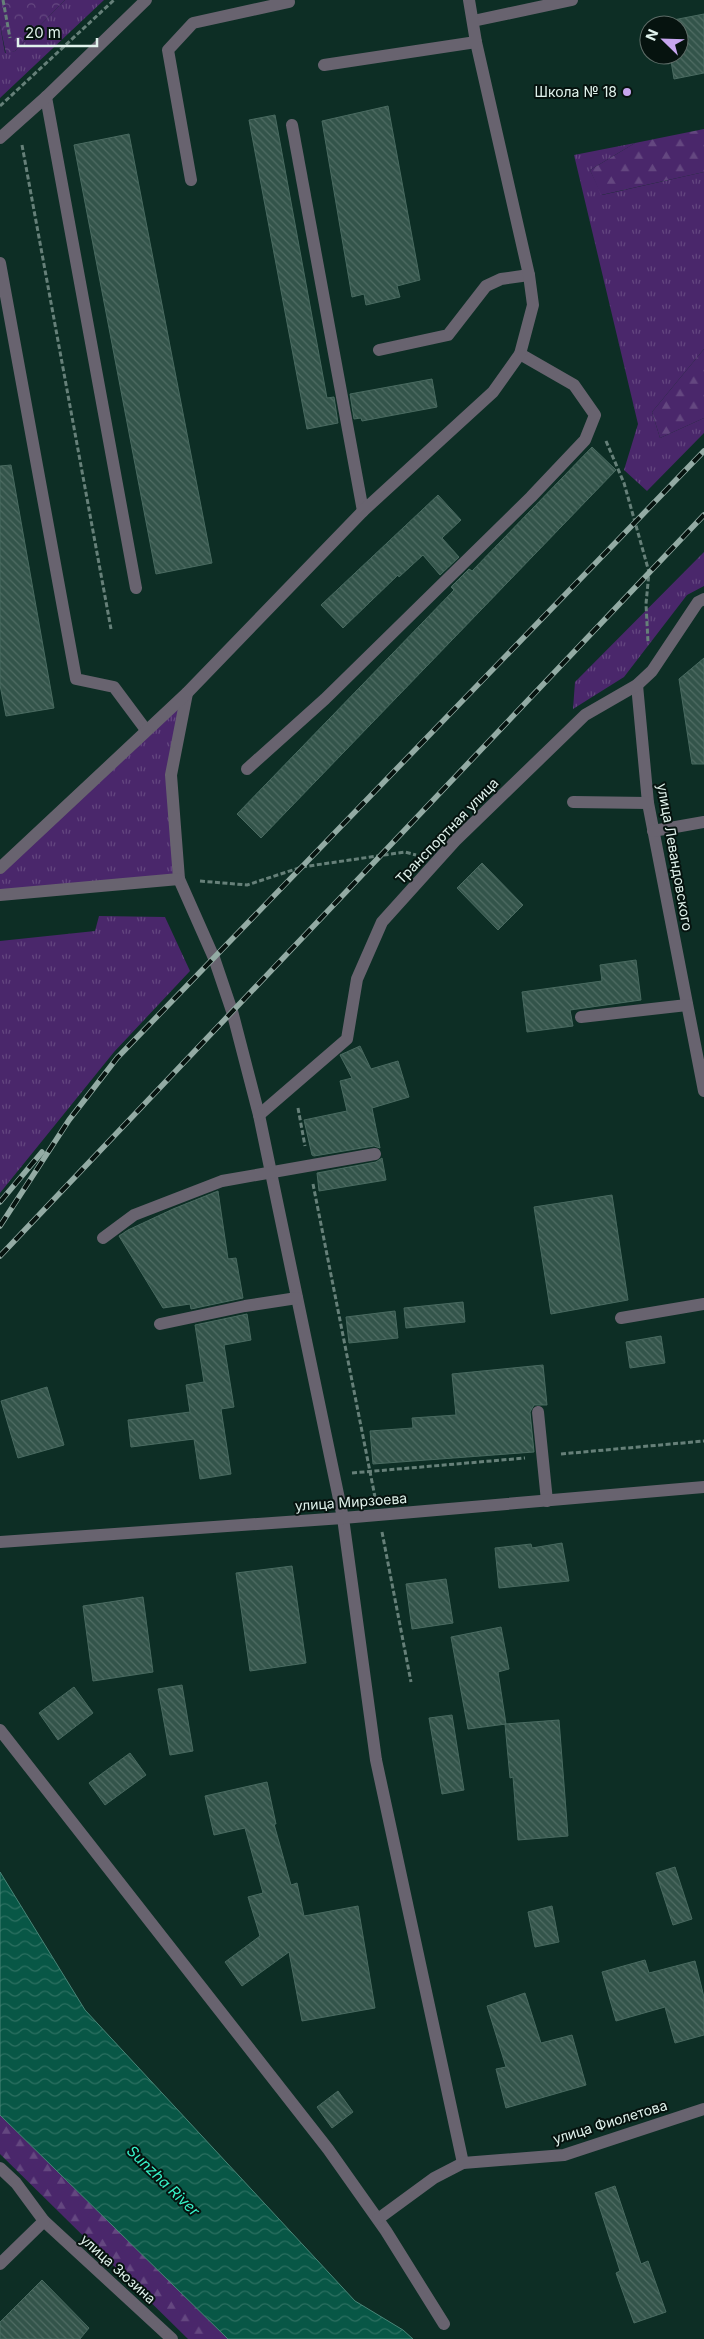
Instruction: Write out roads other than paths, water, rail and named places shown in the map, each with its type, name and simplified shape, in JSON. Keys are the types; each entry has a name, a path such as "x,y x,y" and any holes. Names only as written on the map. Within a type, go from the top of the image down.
{"street":[{"path":"0,138 46,97 146,0"},
{"path":"191,180 168,50 193,23 289,2 288,0"},
{"path":"0,868 187,692 363,510 493,392 520,354 533,305 529,275 476,42 469,0"},
{"path":"473,21 572,0"},
{"path":"324,65 476,42"},
{"path":"46,97 136,588"},
{"path":"292,125 363,510"},
{"path":"0,262 76,679 114,687 146,730"},
{"path":"379,350 448,335 486,286 502,279 529,275"},
{"path":"247,769 326,699 531,497 585,440 595,415 574,384 520,354"},
{"name":"Транспортная улица","path":"259,1114 347,1039 357,979 382,922 455,841 585,715 637,685 652,671 698,602 704,599"},
{"name":"улица Левандовского","path":"637,685 648,803 704,1091"},
{"path":"187,692 171,775 179,879 214,958 232,1011 259,1114 343,1518 376,1760 463,2162 434,2178 378,2219"},
{"path":"573,802 648,803"},
{"path":"653,831 704,822"},
{"path":"0,895 179,879"},
{"path":"581,1017 687,1005"},
{"path":"102,1238 134,1215 222,1181 375,1154"},
{"path":"160,1324 245,1306 297,1298"},
{"path":"621,1318 704,1304"},
{"path":"538,1412 547,1501"},
{"name":"улица Мирзоева","path":"0,1542 343,1518 704,1487"},
{"path":"0,1730 328,2149 378,2219 444,2324"},
{"name":"улица Фиолетова","path":"463,2162 564,2155 704,2109"},
{"name":"улица Зюзина","path":"0,2168 16,2183 44,2221 172,2339"},
{"path":"0,2264 44,2221"}],"water":[{"name":"Sunzha River","path":"0,1872 85,2010 355,2301 403,2330 413,2339 228,2339 0,2115"}],"railway":[{"path":"0,1226 69,1120 117,1058 704,451"},
{"path":"0,1256 704,515"},
{"path":"0,1202 42,1152"}],"place":[{"name":"Школа № 18","path":"627,92"}]}
